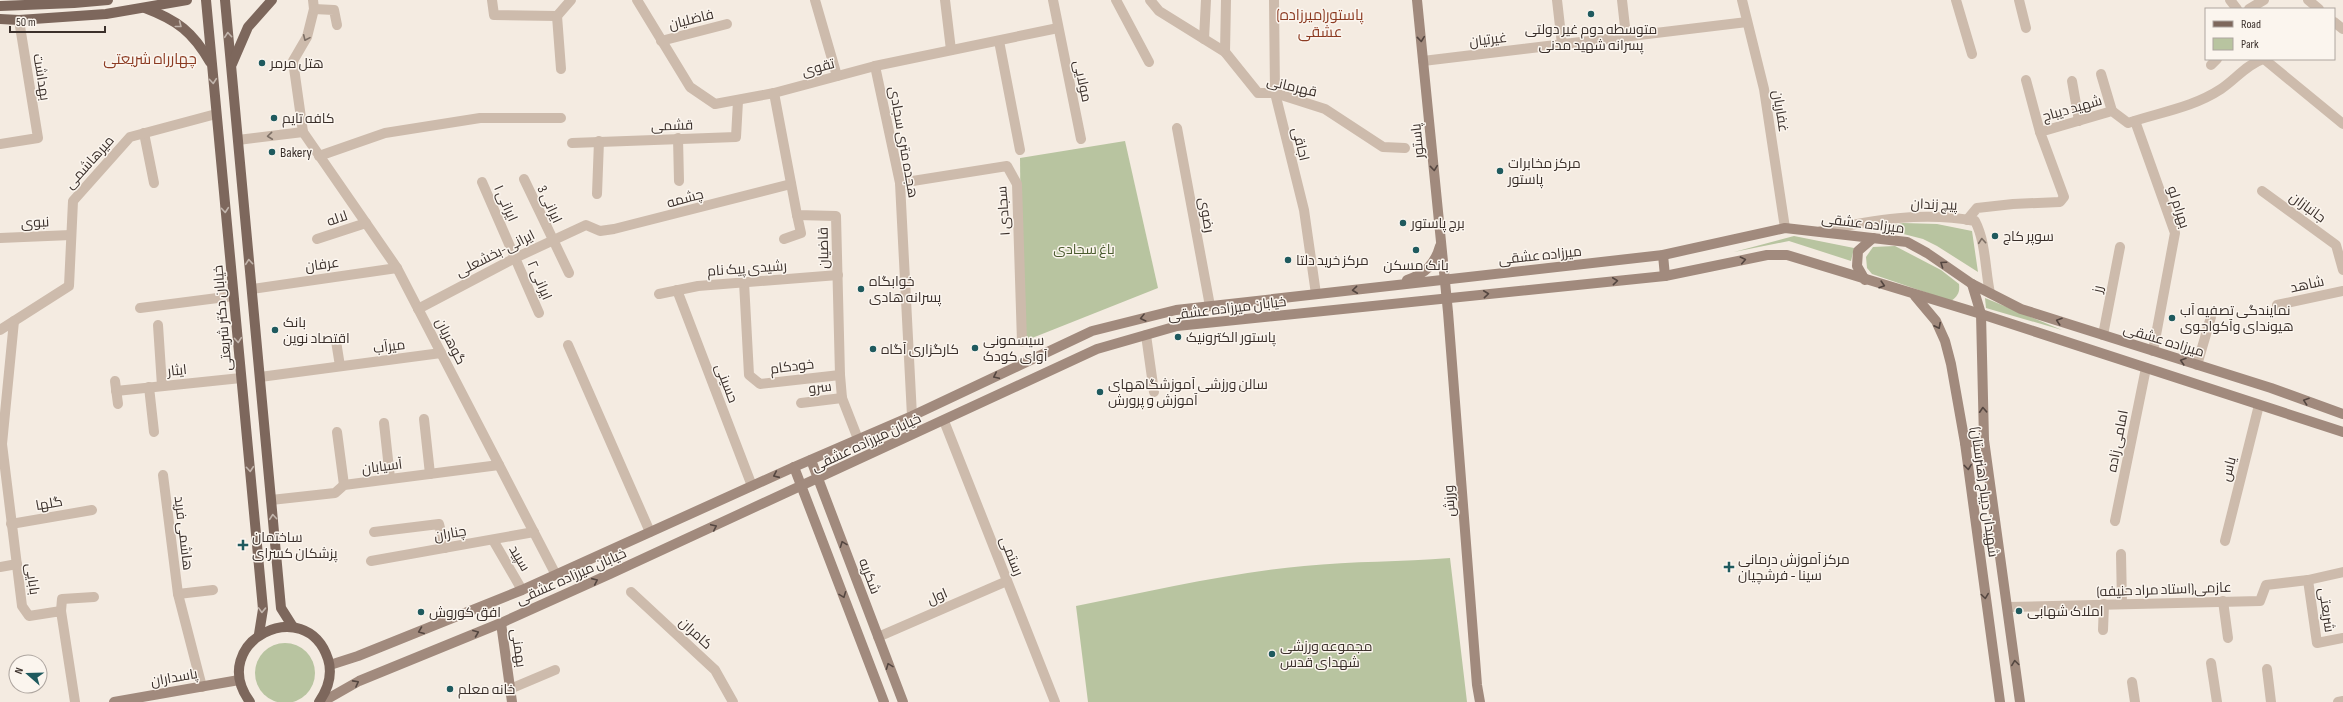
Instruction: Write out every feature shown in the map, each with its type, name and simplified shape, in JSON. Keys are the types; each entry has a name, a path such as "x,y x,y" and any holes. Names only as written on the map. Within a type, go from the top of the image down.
{"main road":[{"path":"0,6 108,0"},
{"path":"0,19 19,20 106,14 187,0"},
{"name":"خیابان دکتر شریعتی","path":"206,0 263,609 259,634"},
{"path":"225,0 281,608 293,627"},
{"path":"231,66 248,27 272,0"},
{"name":"پاستور","path":"1417,0 1445,279"},
{"path":"145,8 170,17 190,33 212,65"},
{"name":"میرزاده عشقی","path":"1445,279 1662,255 1785,228 1907,242 1927,253 1972,284 2022,310 2197,365 2343,414"},
{"path":"1865,280 1857,266 1858,250 1873,238"},
{"path":"1393,285 1423,273 1434,262 1441,242"},
{"path":"1662,255 1665,276"},
{"path":"1447,298 1665,276 1767,255 1787,255 1915,296 1981,314 2343,432"},
{"name":"خیابان میرزاده عشقی","path":"330,665 358,656 522,590 794,467 912,416 1092,331 1176,310 1445,279"},
{"name":"ورزش","path":"1445,279 1477,685 1480,702"},
{"name":"شهیدان دیباج (هنرستان)","path":"1972,284 1981,314 1984,440 2020,702"},
{"name":"شهیدان دیباج (هنرستان)","path":"1915,296 1936,321 1945,341 1965,443 2000,702"},
{"name":"خیابان میرزاده عشقی","path":"321,702 359,681 501,623 819,479 1097,349 1177,326 1447,298"},
{"path":"1965,443 1984,440"},
{"name":"شکریه","path":"811,460 903,702"},
{"path":"794,467 803,486 884,702"},
{"name":"بهمنی","path":"501,623 512,702"},
{"path":"250,702 244,694 239,680 239,667 242,654 249,643 259,634 270,629 293,627 306,632 317,640 325,652 330,665 330,679 326,693 321,702"},
{"name":"پاسداران","path":"114,702 164,698 202,687 239,680"}],"street":[{"path":"492,0 494,15 557,16"},
{"path":"561,69 557,16 571,0"},
{"name":"تقوی","path":"637,0 690,87 715,104 738,101 774,93 875,66 1058,28"},
{"path":"815,0 837,76"},
{"path":"945,0 951,50"},
{"name":"مولایی","path":"1052,0 1081,138"},
{"path":"1116,0 1149,62"},
{"name":"قهرمانی","path":"1150,0 1159,11 1224,52 1258,93 1275,93 1325,109 1383,147 1404,148"},
{"path":"1204,39 1206,0"},
{"path":"1224,52 1226,0"},
{"name":"اجاقی","path":"1274,0 1275,93 1304,210 1316,294"},
{"path":"1557,0 1562,44"},
{"path":"1622,0 1626,36"},
{"name":"غفاریان","path":"1742,0 1764,89 1785,228"},
{"path":"1956,0 1972,54"},
{"path":"2019,0 2026,28"},
{"path":"2230,0 2236,8"},
{"path":"2251,8 2264,0"},
{"path":"2308,0 2318,8"},
{"path":"313,5 334,10 337,26"},
{"name":"گوهریان","path":"313,5 307,37 293,61 303,132 397,268 556,575"},
{"name":"بهداشت","path":"0,144 38,138 19,20"},
{"name":"غیرتیان","path":"1423,60 1747,22"},
{"path":"2335,23 2343,29"},
{"name":"فاضلیان","path":"661,41 727,24"},
{"path":"999,41 1020,150"},
{"path":"2135,121 2185,108 2221,89 2252,63 2261,60"},
{"path":"2265,60 2343,124"},
{"name":"هجده متری سجادی","path":"875,66 900,183 912,416"},
{"path":"2101,74 2112,111"},
{"path":"2026,80 2040,132"},
{"path":"2072,81 2079,121"},
{"name":"قاضیان","path":"774,93 797,215 836,216 840,374 842,398 858,439"},
{"name":"قشمی","path":"572,143 736,137 738,101"},
{"name":"شهید دیباج","path":"1967,220 1977,208 2013,204 2060,202 2064,197 2040,132 2112,111 2128,123 2135,121"},
{"name":"میرهاشمی","path":"0,330 69,286 73,201 130,137 216,114"},
{"path":"319,156 385,133 480,118 561,118"},
{"name":"بهرام لو","path":"2135,121 2175,233 2153,351"},
{"name":"رضوی","path":"1177,128 1210,306"},
{"path":"238,140 303,132"},
{"path":"144,133 154,183"},
{"path":"678,138 679,182"},
{"path":"597,194 599,141"},
{"name":"سجادی ۱","path":"900,183 1007,166 1017,184 1022,342"},
{"name":"ایرانی 3","path":"524,179 569,273"},
{"name":"ایرانی ۱","path":"482,182 515,258"},
{"name":"چشمه","path":"586,225 600,231 614,230 791,184"},
{"name":"جانبازان","path":"2262,191 2336,245 2343,270"},
{"path":"784,239 801,233 797,215"},
{"name":"پیچ زندان","path":"1818,232 1864,222 1911,216 1954,217 1975,221 1982,233 1985,268 1990,293"},
{"name":"لاله","path":"317,239 366,223"},
{"name":"ایرانی-بخشعلی","path":"418,308 515,258 586,225"},
{"name":"نبوی","path":"0,238 71,235"},
{"name":"رز","path":"2103,335 2120,247"},
{"name":"ایرانی ۲","path":"515,258 539,313"},
{"name":"عرفان","path":"252,289 397,268"},
{"name":"رشیدی پیک نام","path":"659,294 698,286 838,275"},
{"name":"خودکام","path":"744,282 749,375 760,384 840,374"},
{"name":"حسینی","path":"677,290 752,486"},
{"name":"شاهد","path":"2277,305 2343,291"},
{"path":"140,308 234,296"},
{"path":"2197,365 2211,318"},
{"name":"بابایی","path":"14,321 1,444 22,606 29,616 61,611"},
{"path":"158,325 162,386"},
{"path":"1146,335 1154,392"},
{"path":"336,341 340,366"},
{"path":"568,345 650,532"},
{"name":"میرآب","path":"260,377 441,353"},
{"name":"امامی زاده","path":"2115,521 2146,368"},
{"name":"ایثار","path":"118,404 115,386 149,387 241,378"},
{"path":"149,387 154,432"},
{"name":"سرو","path":"801,403 842,398"},
{"name":"یاس","path":"2225,541 2259,404"},
{"path":"424,419 430,474"},
{"name":"رستمی","path":"944,421 1055,702"},
{"path":"384,423 390,478"},
{"path":"337,432 344,485"},
{"name":"آسیابان","path":"272,500 335,493 344,485 499,465"},
{"name":"هاشمی فرید","path":"163,475 178,594 202,687"},
{"name":"گلها","path":"11,524 92,510"},
{"path":"374,532 439,524 445,548"},
{"name":"چناران","path":"371,561 534,532"},
{"name":"سپید","path":"493,540 522,590"},
{"path":"2121,554 2122,604"},
{"path":"0,567 17,564"},
{"path":"2308,580 2343,572"},
{"name":"عازمی(استاد مراد حنیفه)","path":"2008,607 2260,601 2266,585 2308,580"},
{"name":"شریعتی","path":"2308,580 2317,643 2343,638"},
{"name":"اول","path":"878,637 1007,581"},
{"path":"178,594 213,590"},
{"name":"کامران","path":"631,592 715,670 733,702"},
{"path":"75,702 61,611 62,599 94,597"},
{"path":"2223,601 2228,638"},
{"path":"2102,630 2104,604"},
{"path":"2211,662 2217,702"},
{"path":"2267,669 2271,702"},
{"path":"510,689 555,670"},
{"path":"2132,682 2135,702"},
{"path":"2338,702 2343,701"}],"green space":[{"name":"باغ سجادی","path":"1125,141 1158,288 1022,342 1020,158"},
{"path":"1903,223 1937,224 1972,231 1978,272 1937,246 1923,239 1880,228"},
{"path":"1794,236 1854,248 1851,261 1789,241 1734,252"},
{"path":"1895,246 1941,270 1959,284 1959,292 1957,296 1951,301 1872,274 1867,268 1866,257 1873,247"},
{"path":"1985,298 2062,330 1986,308"},
{"name":"مجموعه ورزشی شهدای قدس","path":"1450,558 1467,702 1088,702 1076,606 1190,583 1276,569 1341,563"},
{"path":"285,643 302,648 310,656 315,673 310,690 302,698 285,703 268,698 260,690 255,673 260,656 268,648"}],"place":[{"name":"متوسطه دوم غیر دولتی پسرانه شهید مدنی","path":"1591,14"},
{"name":"هتل مرمر","path":"262,63"},
{"name":"کافه تایم","path":"274,118"},
{"name":"Bakery","path":"272,152"},
{"name":"مرکز مخابرات پاستور","path":"1500,171"},
{"name":"برج پاستور","path":"1403,223"},
{"name":"سوپر کاج","path":"1995,236"},
{"name":"بانک مسکن","path":"1416,250"},
{"name":"مرکز خرید دلتا","path":"1288,260"},
{"name":"خوابگاه پسرانه هادی","path":"861,289"},
{"name":"نمایندگی تصفیه آب هیوندای وآکواجوی","path":"2172,318"},
{"name":"بانک اقتصاد نوین","path":"275,330"},
{"name":"پاستور الکترونیک","path":"1178,337"},
{"name":"سیسمونی آوای کودک","path":"975,348"},
{"name":"کارگزاری آگاه","path":"873,349"},
{"name":"سالن ورزشی آموزشگاههای آموزش و پرورش","path":"1100,392"},
{"name":"ساختمان پزشکان کسرای","path":"243,545"},
{"name":"مرکز آموزش درمانی سینا - فرشچیان","path":"1729,567"},
{"name":"املاک شهابی","path":"2019,611"},
{"name":"افق کوروش","path":"421,612"},
{"name":"مجموعه ورزشی شهدای قدس","path":"1272,654"},
{"name":"خانه معلم","path":"450,689"}],"district":[{"name":"(پاستور(میرزاده عشقی","path":"1320,24"},
{"name":"چهارراه شریعتی","path":"150,59"}]}
